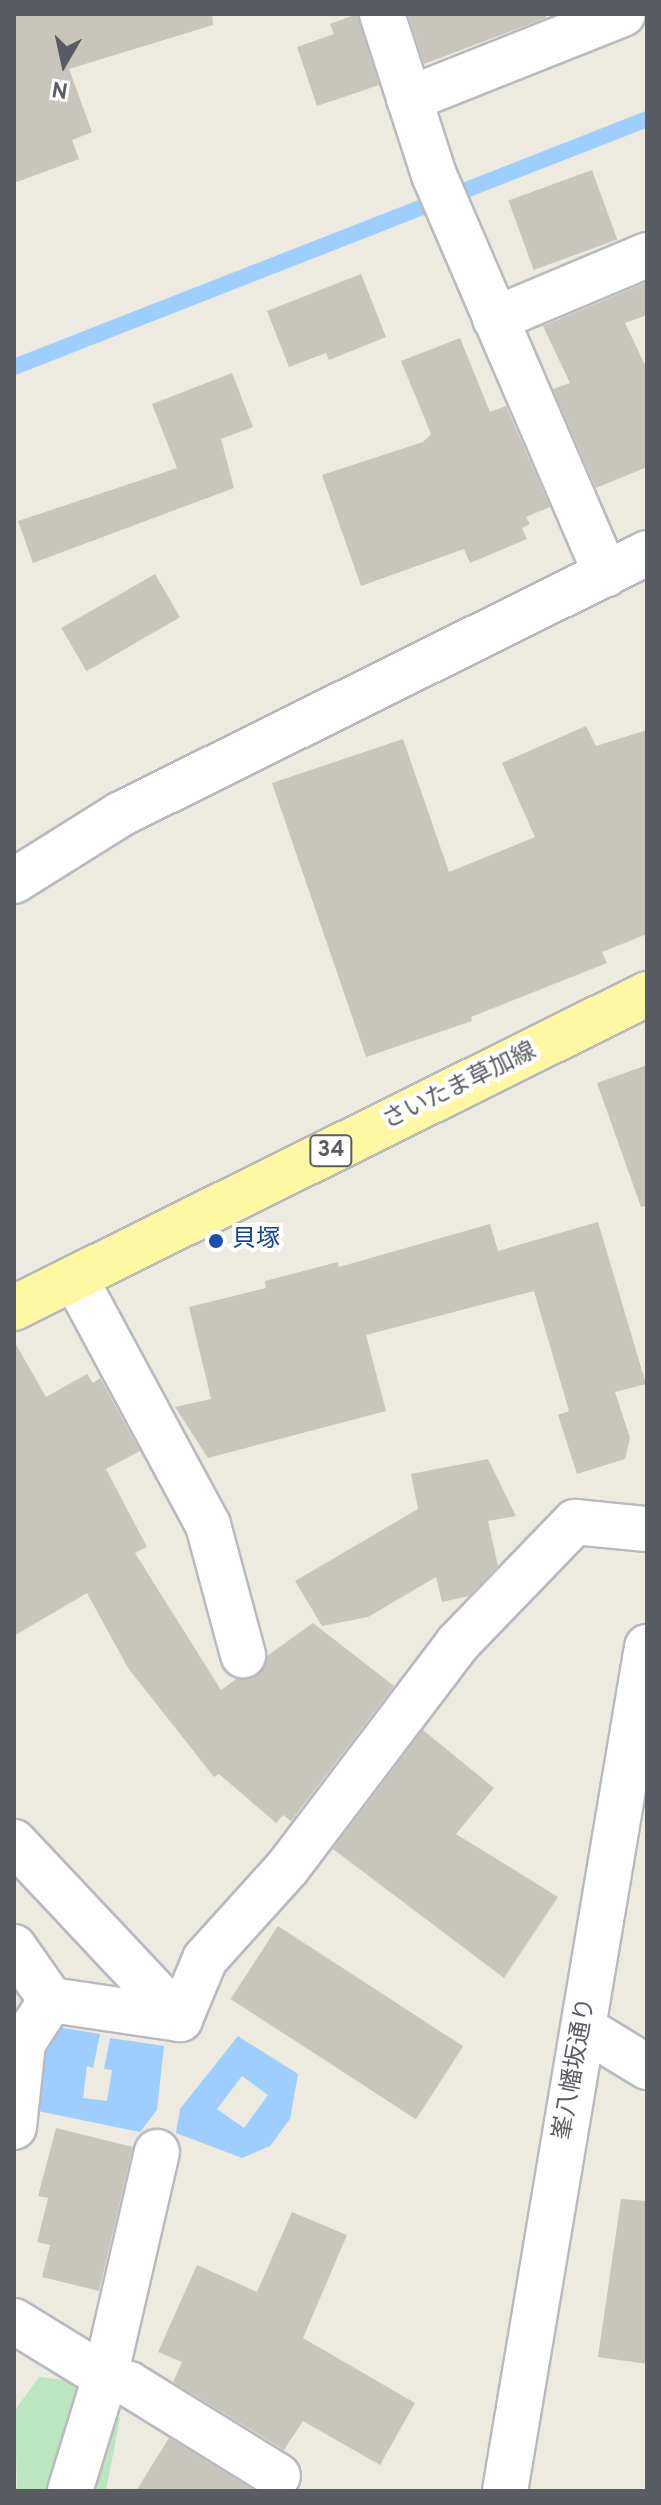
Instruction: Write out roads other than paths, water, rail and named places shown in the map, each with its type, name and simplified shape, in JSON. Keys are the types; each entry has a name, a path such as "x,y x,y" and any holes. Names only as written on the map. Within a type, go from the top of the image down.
{"main road":[{"name":"さいたま草加線","path":"14,1308 647,994"}],"street":[{"path":"382,14 434,175 606,575"},
{"path":"409,99 623,14"},
{"path":"495,319 647,255"},
{"path":"14,881 121,814 647,553"},
{"path":"75,1278 208,1525 243,1655"},
{"path":"180,2019 205,1959 288,1867 457,1644 575,1522 647,1529"},
{"name":"峯八幡坂通り","path":"505,2491 647,1648"},
{"path":"14,1842 180,2019"},
{"path":"14,1947 51,2000 180,2019"},
{"path":"14,2127 23,2043 51,2000"},
{"path":"583,2028 647,2067"},
{"path":"70,2491 105,2377 157,2152"},
{"path":"14,2321 105,2377 129,2384 278,2476"}],"water":[{"path":"51,2026 100,2034 93,2068 87,2066 83,2098 107,2101 112,2070 104,2069 110,2038 164,2046 157,2110 140,2132 33,2110"},
{"path":"238,2036 298,2074 290,2119 270,2146 242,2158 176,2133 180,2109","holes":["242,2076 268,2095 244,2128 217,2109"]}],"waterway":[{"path":"14,367 647,119"}],"place":[{"name":"貝塚","path":"216,1241"}]}
